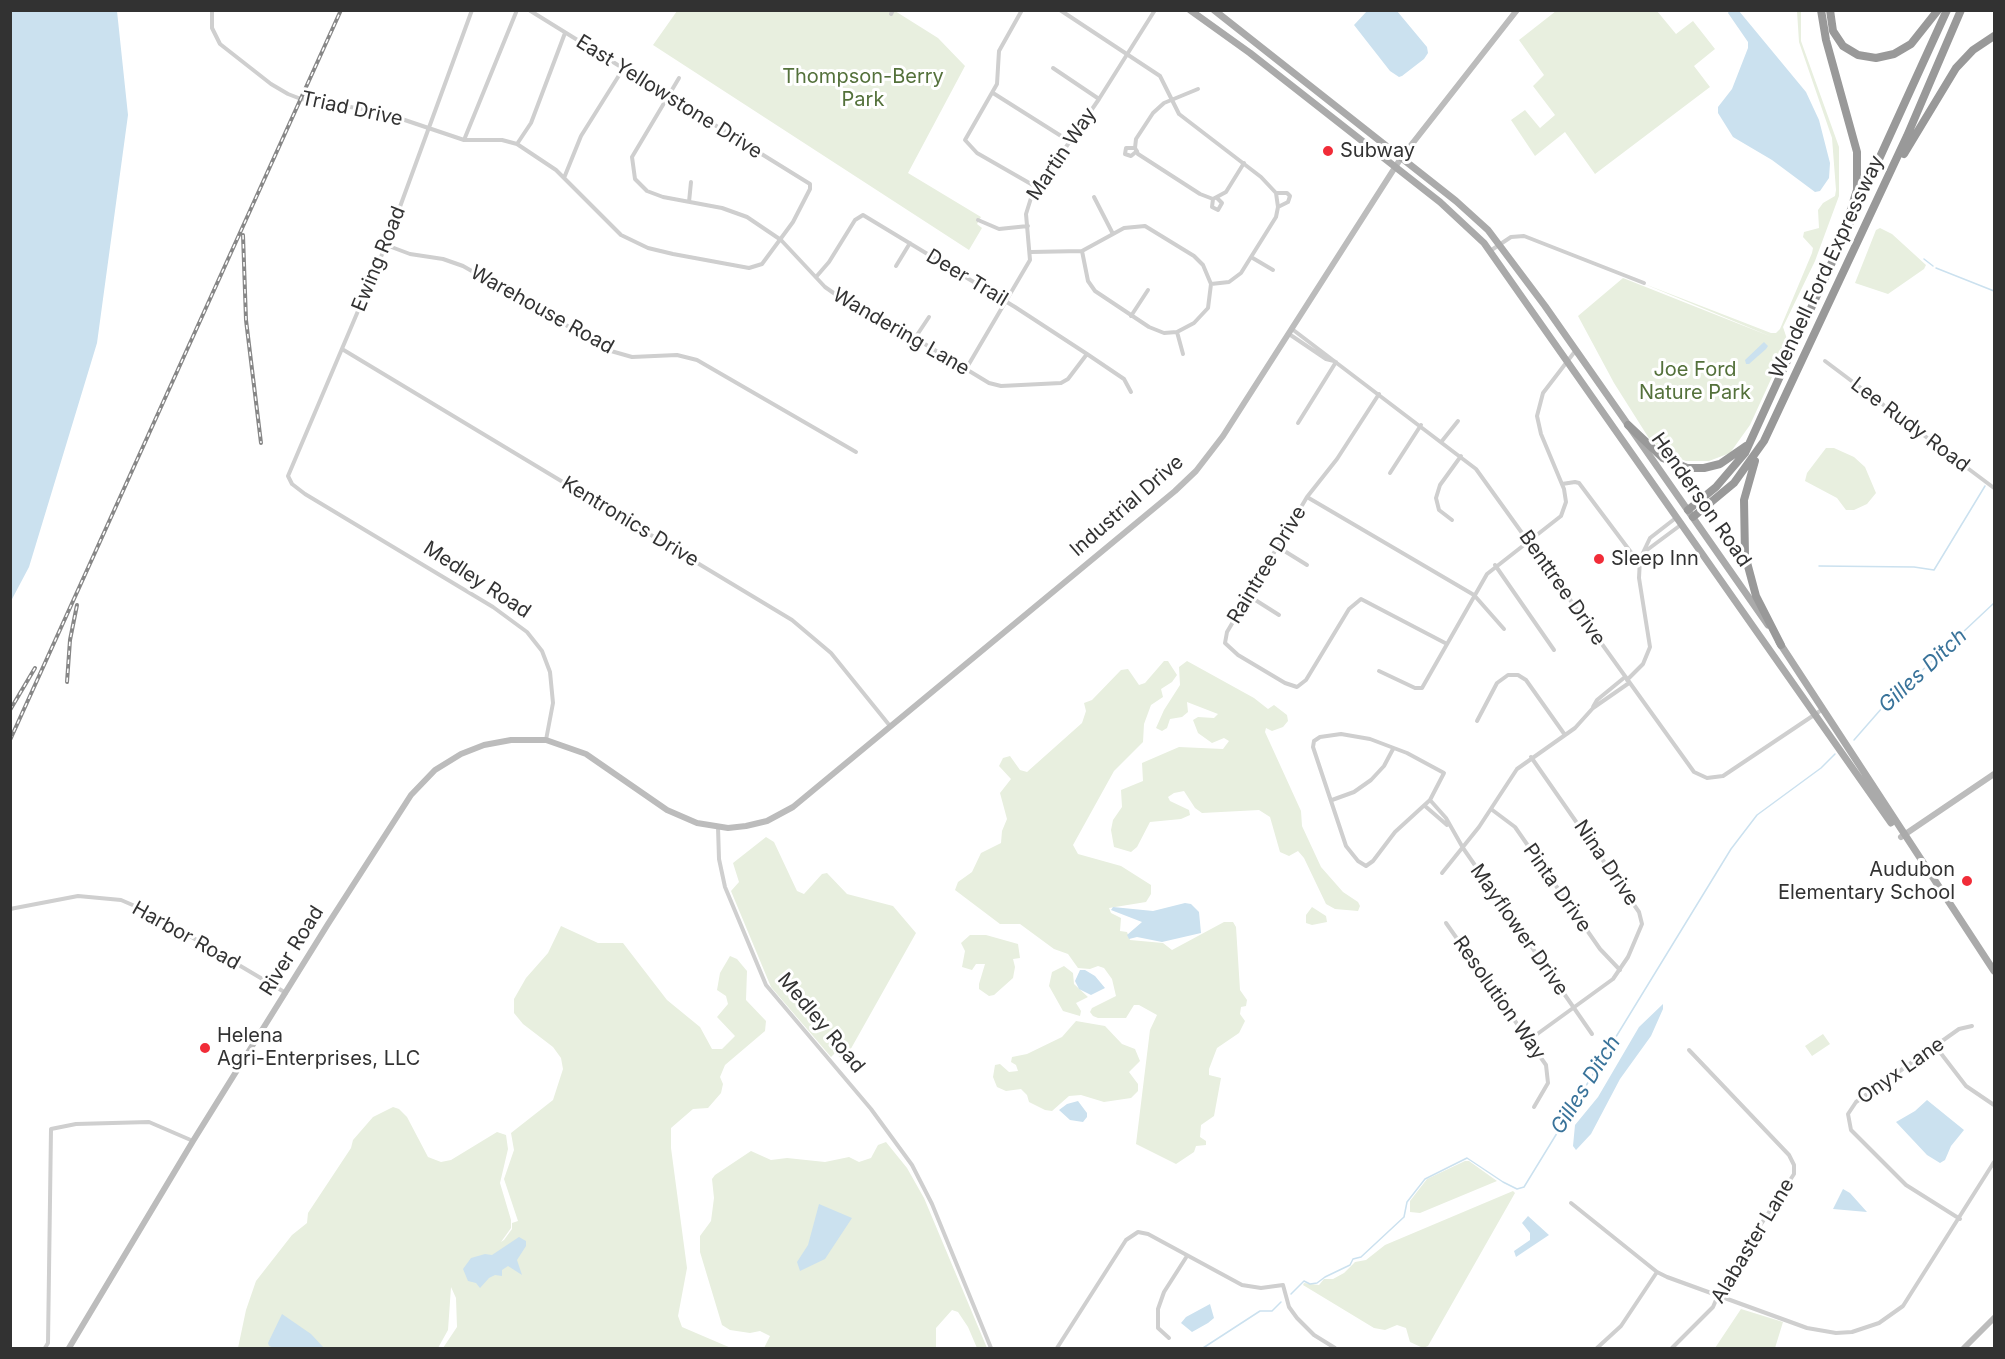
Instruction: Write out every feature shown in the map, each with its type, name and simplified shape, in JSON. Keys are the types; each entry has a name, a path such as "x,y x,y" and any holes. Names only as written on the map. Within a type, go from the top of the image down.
{"highway":[{"path":"1797,340 1850,214 1858,177 1855,140 1826,40 1821,10"},
{"path":"1830,10 1833,31 1843,46 1858,55 1876,58 1894,54 1911,44 1925,30 1938,10"},
{"name":"Wendell Ford Expressway","path":"1688,510 1728,476 1751,440 1947,10"},
{"name":"Wendell Ford Expressway","path":"1693,518 1734,483 1764,441 1873,207 1961,10"},
{"path":"1873,207 1948,78 1973,50 1995,36"},
{"path":"1628,425 1663,458 1687,468 1704,468 1720,464 1736,455 1751,440"},
{"path":"1764,441 1752,467 1743,500 1743,544 1752,586 1781,645"}],"main road":[{"name":"Henderson Road","path":"1190,10 1259,60 1395,166 1458,217 1490,250 1995,971"},
{"name":"Henderson Road","path":"1214,10 1473,214 1500,244 1688,510 1824,708 1902,836"},
{"path":"1677,517 1688,510"},
{"path":"1682,524 1693,518"}],"street":[{"name":"Triad Drive","path":"212,10 212,28 224,49 288,94 301,99 373,110 464,140 502,140 517,144"},
{"name":"Ewing Road","path":"308,496 292,484 288,472 386,245 472,10"},
{"path":"464,140 517,10"},
{"name":"East Yellowstone Drive","path":"529,10 809,183 810,189 782,240"},
{"path":"1022,10 999,51 998,79 993,93 965,139 968,146 1038,188"},
{"path":"1060,10 1160,75 1183,117 1244,163 1276,193 1278,207 1274,221 1251,256 1233,280 1211,284"},
{"name":"Martin Way","path":"966,369 1026,270 1031,252 1027,208 1155,10"},
{"name":"Industrial Drive","path":"718,826 746,826 783,814 1188,478 1223,436 1395,166 1517,10"},
{"path":"565,33 531,123 517,144 552,166 613,229 658,251 749,268 762,264 782,240"},
{"path":"1053,68 1099,99"},
{"path":"564,178 580,136 623,69"},
{"name":"Wandering Lane","path":"679,78 636,147 632,168 638,184 647,191 663,198 741,214 782,240 835,294 860,305 989,383 1001,386 1056,383 1068,379 1087,354"},
{"path":"1198,89 1160,106 1138,136 1136,150 1154,166 1200,194 1215,198 1226,192 1244,163"},
{"path":"993,93 1069,141"},
{"path":"689,202 691,182"},
{"path":"1276,193 1287,193 1290,196 1288,202 1278,207"},
{"path":"1094,197 1113,234"},
{"name":"Deer Trail","path":"816,277 861,215 1006,302 1087,354 1124,379 1131,392"},
{"path":"978,220 999,229 1028,226"},
{"path":"1031,252 1082,251 1134,225 1150,227 1194,256 1206,269 1211,284 1211,299 1206,312 1194,323 1177,332 1159,331 1100,296 1091,286 1082,251"},
{"path":"1490,250 1511,237 1524,236 1644,283"},
{"path":"896,266 910,243"},
{"name":"Warehouse Road","path":"386,245 410,254 443,259 463,266 611,351 632,357 677,355 697,360 856,452"},
{"path":"1251,256 1273,270"},
{"path":"1131,315 1148,290"},
{"path":"915,338 928,317"},
{"name":"Benttree Drive","path":"1290,331 1379,393 1442,441 1489,483 1687,766 1707,778 1718,778 1732,771 1824,708"},
{"path":"1177,332 1183,354"},
{"name":"Kentronics Drive","path":"342,349 792,620 831,653 890,726"},
{"path":"1379,671 1410,686 1422,688 1473,595 1495,565 1529,542 1561,516 1566,502 1562,484 1541,434 1537,416 1543,393 1576,350"},
{"name":"Lee Rudy Road","path":"1825,361 1995,488"},
{"path":"1298,423 1336,362"},
{"name":"Raintree Drive","path":"1379,393 1337,459 1307,497 1227,632 1225,643 1238,655 1293,687 1300,686 1349,609 1358,599 1365,599 1447,644"},
{"path":"1442,441 1458,421"},
{"path":"1390,473 1421,425"},
{"path":"1452,520 1439,510 1436,498 1440,485 1461,456"},
{"path":"1562,484 1579,483 1632,557 1639,563"},
{"name":"Medley Road","path":"308,496 493,607 527,632 542,651 550,672 553,703 546,740"},
{"path":"1307,497 1473,595 1504,628"},
{"path":"1442,873 1491,808 1510,777 1532,757 1564,735 1643,664 1650,647 1639,578 1639,563 1650,538 1677,517"},
{"path":"1643,554 1682,524"},
{"path":"1278,547 1307,565"},
{"path":"1495,565 1554,650"},
{"path":"1249,596 1279,615"},
{"path":"1478,721 1497,683 1509,675 1518,675 1526,680 1564,735"},
{"path":"1593,708 1597,700 1627,680"},
{"path":"1332,734 1350,735 1412,755 1443,771 1430,800 1395,832 1366,866 1358,861 1346,846 1332,800 1313,747 1317,738 1332,734"},
{"name":"River Road","path":"69,1348 193,1141 411,795 425,779 450,760 484,745 511,740 546,740"},
{"path":"546,740 586,754 677,816 718,826"},
{"path":"1332,800 1354,792 1371,780 1384,766 1393,749"},
{"name":"Nina Drive","path":"1529,1040 1607,984 1620,970 1641,929 1640,913 1532,757"},
{"path":"1902,836 1995,774"},
{"name":"Mayflower Drive","path":"1430,800 1446,818 1447,825"},
{"name":"Mayflower Drive","path":"1425,806 1447,825 1592,1034"},
{"name":"Pinta Drive","path":"1491,808 1515,827 1600,949 1620,970"},
{"name":"Medley Road","path":"718,826 719,859 725,886 766,985 871,1109 912,1165 936,1213 991,1348"},
{"name":"Harbor Road","path":"10,909 78,896 121,900 151,913 286,993"},
{"name":"Resolution Way","path":"1446,923 1546,1065 1549,1074 1546,1087 1534,1107"},
{"name":"Onyx Lane","path":"1960,1219 1906,1185 1851,1130 1848,1121 1850,1109 1856,1102 1959,1029 1972,1026"},
{"path":"1935,1047 1966,1086 1995,1105"},
{"name":"Alabaster Lane","path":"1672,1348 1709,1312 1725,1279 1791,1182 1795,1170 1789,1155 1689,1050"},
{"path":"45,1348 48,1343 51,1130 76,1124 149,1122 193,1141"},
{"path":"1571,1203 1657,1272 1718,1297 1822,1332 1852,1332 1867,1328 1893,1315 1903,1306 1995,1162"},
{"path":"1057,1348 1130,1236 1138,1232 1148,1234 1242,1285 1261,1288 1282,1285 1289,1307 1297,1318 1314,1335 1335,1348"},
{"path":"1169,1338 1158,1328 1158,1309 1164,1292 1187,1256"},
{"path":"1597,1348 1621,1326 1657,1272"},
{"path":"1964,1348 1995,1318"}],"green space":[{"name":"Thompson-Berry Park","path":"677,11 895,11 938,38 965,66 908,173 981,217 977,224 982,228 969,250 653,45"},
{"path":"1556,11 1657,11 1676,34 1693,21 1715,49 1694,66 1710,87 1595,174 1565,132 1535,156 1511,120 1525,110 1540,128 1555,115 1533,86 1544,75 1519,40"},
{"name":"Joe Ford Nature Park","path":"1797,11 1801,11 1801,41 1839,147 1839,196 1815,261 1783,327 1788,342 1750,425 1730,453 1709,461 1686,461 1669,455 1650,440 1614,383 1578,316 1623,278 1772,337 1642,283 1771,333 1776,333 1780,329 1812,253 1813,248 1803,237 1804,232 1819,228 1818,210 1823,203 1835,196 1836,190 1832,138 1799,42"},
{"path":"1880,228 1892,234 1926,265 1924,269 1888,294 1855,283 1876,230"},
{"path":"1826,448 1834,448 1854,457 1865,467 1876,493 1867,504 1854,510 1846,510 1837,498 1805,481 1807,473"},
{"path":"1164,661 1168,661 1177,675 1172,682 1161,689 1163,697 1151,705 1144,724 1143,742 1114,771 1073,845 1078,854 1121,866 1151,885 1151,894 1146,902 1109,908 1111,913 1121,918 1120,931 1127,932 1130,940 1163,943 1172,950 1224,922 1233,922 1236,927 1240,990 1247,1000 1246,1006 1241,1007 1240,1014 1245,1021 1239,1033 1217,1048 1209,1069 1209,1075 1221,1078 1214,1116 1201,1125 1200,1137 1206,1141 1206,1145 1196,1146 1194,1152 1176,1164 1136,1144 1150,1030 1157,1015 1139,1005 1134,1005 1126,1018 1093,1016 1090,1012 1092,1008 1116,996 1112,979 1104,968 1098,966 1090,969 1078,968 1068,954 1054,949 1020,924 1000,924 955,890 958,882 972,872 981,853 1001,843 1002,831 1007,819 1000,793 1011,779 999,766 1003,758 1010,756 1020,770 1027,772 1082,723 1086,711 1084,703 1092,700 1121,670 1128,669 1139,685 1145,683"},
{"path":"1187,661 1254,698 1268,709 1274,705 1287,715 1288,721 1283,727 1272,731 1266,728 1265,732 1301,811 1302,826 1321,867 1343,892 1358,902 1360,906 1358,911 1335,909 1326,904 1304,858 1298,851 1289,856 1280,852 1270,817 1259,810 1202,813 1195,808 1184,791 1174,793 1168,797 1170,801 1189,810 1190,815 1181,819 1150,822 1137,847 1131,852 1114,847 1111,830 1113,820 1122,807 1121,790 1143,781 1142,763 1179,747 1223,749 1229,741 1224,738 1212,743 1198,733 1193,720 1198,717 1214,718 1218,714 1187,702 1188,712 1182,717 1170,719 1167,728 1162,731 1156,728 1180,685 1179,667"},
{"path":"766,837 774,842 797,891 804,894 822,874 827,873 847,894 893,906 916,933 844,1061 835,1053 831,1057 771,987 731,891 739,882 733,863"},
{"path":"1312,907 1326,916 1327,922 1312,925 1306,923 1306,915"},
{"path":"561,926 598,943 623,943 667,1000 700,1027 712,1049 722,1049 735,1036 717,1017 728,1004 726,996 717,990 720,973 730,956 737,959 747,971 746,1000 766,1021 765,1031 725,1065 720,1077 723,1084 721,1093 708,1108 693,1109 671,1128 671,1148 687,1268 678,1316 682,1327 731,1348 443,1348 457,1327 456,1298 451,1287 448,1330 438,1348 238,1348 246,1310 256,1281 292,1235 307,1223 308,1213 351,1148 353,1140 373,1117 393,1107 399,1109 407,1117 428,1157 441,1162 451,1160 497,1132 506,1135 508,1149 500,1183 511,1220 511,1228 501,1242 504,1240 512,1229 512,1223 518,1221 504,1179 514,1150 511,1133 553,1100 563,1069 561,1058 553,1047 523,1024 514,1013 514,999 526,978 548,953"},
{"path":"970,935 986,935 1018,944 1020,958 1013,959 1015,967 1013,978 994,995 989,996 979,989 985,964 976,964 972,970 962,967 965,951 961,943"},
{"path":"1064,966 1073,973 1074,984 1088,997 1076,1003 1081,1011 1080,1016 1063,1011 1049,986 1052,972"},
{"path":"1076,1021 1105,1026 1122,1044 1135,1049 1140,1061 1129,1072 1138,1084 1138,1091 1131,1098 1104,1102 1081,1095 1069,1096 1052,1111 1029,1102 1027,1095 1021,1089 1006,1091 997,1087 993,1077 995,1065 1000,1064 1009,1072 1018,1071 1016,1065 1011,1062 1012,1057 1027,1054 1062,1037"},
{"path":"1823,1034 1830,1044 1812,1056 1805,1046"},
{"path":"886,1142 907,1168 924,1198 987,1348 977,1348 968,1327 958,1312 952,1310 936,1328 936,1347 938,1348 764,1348 770,1336 760,1331 750,1333 730,1330 722,1325 700,1252 700,1236 711,1221 714,1198 712,1179 715,1175 751,1151 771,1160 787,1158 825,1162 849,1157 859,1162 871,1158 878,1145"},
{"path":"1469,1161 1497,1181 1420,1213 1410,1212 1410,1201 1427,1179"},
{"path":"1513,1191 1515,1193 1428,1346 1423,1348 1410,1342 1406,1328 1397,1325 1385,1330 1374,1328 1303,1285 1304,1283 1319,1285 1324,1279 1333,1279 1344,1273 1355,1262 1366,1260 1385,1245"},
{"path":"1741,1309 1783,1322 1775,1348 1715,1348"}],"water":[{"path":"11,10 117,11 128,115 97,343 29,567 11,601"},
{"path":"1367,11 1397,11 1427,47 1428,53 1424,59 1402,76 1399,77 1390,71 1354,25"},
{"path":"1739,11 1806,92 1819,120 1830,163 1829,178 1820,191 1815,192 1772,160 1733,137 1718,113 1718,107 1732,89 1748,48 1748,42 1728,13"},
{"path":"1764,342 1768,346 1766,349 1746,364 1745,360"},
{"path":"1185,903 1191,904 1199,912 1201,933 1162,942 1137,937 1129,939 1127,935 1142,922 1111,910 1113,907 1153,911"},
{"path":"1080,970 1085,970 1095,976 1105,988 1091,995 1079,989 1075,981"},
{"path":"1663,1004 1651,1036 1620,1079 1591,1134 1576,1150 1573,1146 1575,1125 1598,1097 1639,1027"},
{"path":"1927,1100 1964,1130 1951,1146 1945,1160 1940,1163 1927,1155 1896,1122 1915,1111"},
{"path":"1078,1101 1087,1113 1083,1122 1070,1120 1059,1110 1067,1104"},
{"path":"1843,1189 1850,1193 1867,1212 1833,1209"},
{"path":"819,1204 852,1218 825,1259 800,1271 797,1262 808,1245"},
{"path":"1528,1216 1549,1235 1516,1257 1514,1251 1530,1240 1530,1233 1522,1223"},
{"path":"519,1237 526,1241 526,1246 517,1260 522,1275 508,1266 502,1270 502,1276 495,1275 489,1278 480,1288 476,1283 468,1281 463,1269 471,1258 485,1254 492,1255"},
{"path":"1210,1304 1214,1318 1208,1323 1192,1332 1181,1323 1186,1317"},
{"path":"282,1314 311,1334 324,1348 274,1348 269,1346 268,1343"}],"waterway":[{"path":"1924,259 1933,266"},
{"path":"1936,268 1994,291"},
{"path":"1819,566 1914,567 1934,570 1985,486"},
{"name":"Gilles Ditch","path":"1854,740 1882,708 1994,603"},
{"name":"Gilles Ditch","path":"1291,1294 1304,1281 1310,1284 1317,1283 1350,1265 1353,1259 1361,1257 1404,1217 1407,1202 1425,1179 1467,1158 1503,1182 1517,1189 1524,1187 1731,849 1757,815 1821,768 1835,754"},
{"name":"Gilles Ditch","path":"1203,1348 1260,1311 1272,1311 1281,1302"}],"railway":[{"path":"10,740 341,10"},
{"path":"243,235 246,320 261,443"},
{"path":"67,682 70,640 77,605"},
{"path":"10,710 35,668"}],"place":[{"name":"Subway","path":"1328,151"},
{"name":"Sleep Inn","path":"1599,559"},
{"name":"Audubon Elementary School","path":"1967,881"},
{"name":"Helena Agri-Enterprises, LLC","path":"205,1048"}]}
